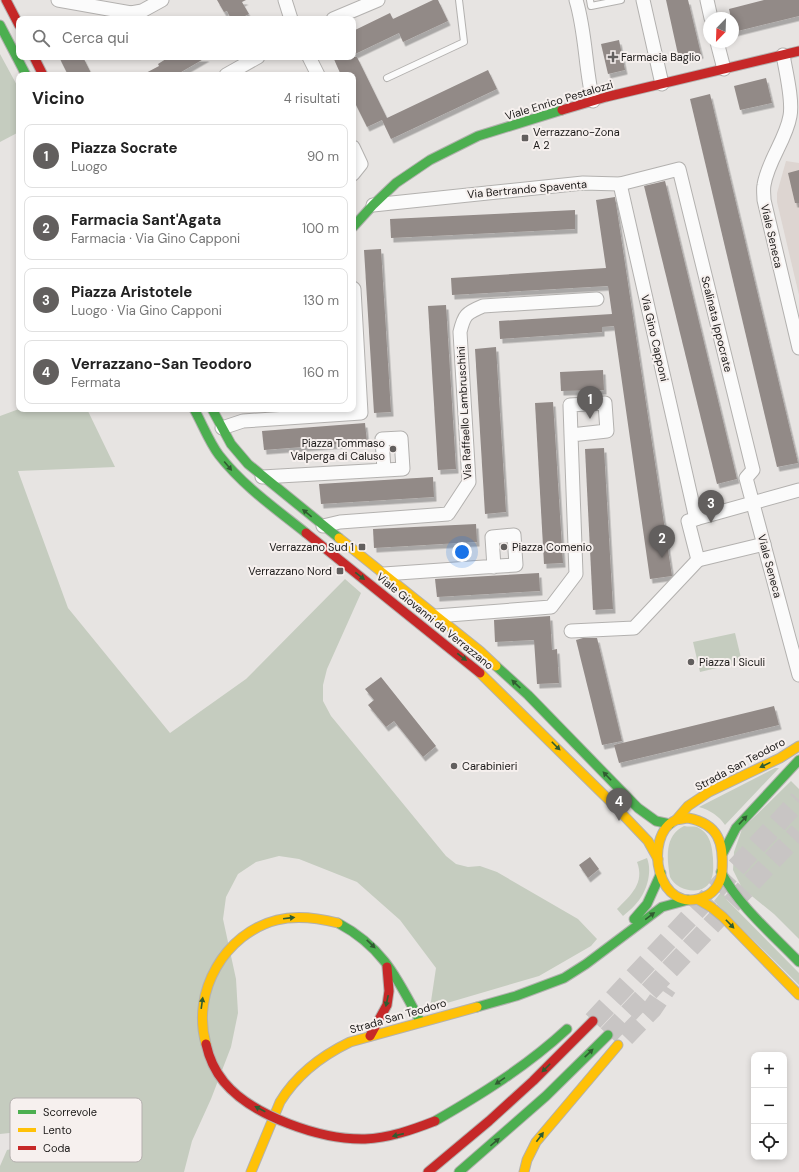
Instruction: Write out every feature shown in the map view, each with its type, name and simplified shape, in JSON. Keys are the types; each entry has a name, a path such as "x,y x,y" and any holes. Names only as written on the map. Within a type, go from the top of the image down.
{"main road":[{"path":"9,1 16,18"},
{"path":"0,25 16,56"},
{"name":"Viale Enrico Pestalozzi","path":"356,224 396,183 430,160 478,136 594,101 799,51"},
{"path":"18,60 24,72"},
{"path":"36,60 42,72"},
{"name":"Viale Giovanni da Verrazzano","path":"196,412 218,454 238,477 490,681 619,810 648,841 658,859"},
{"name":"Viale Giovanni da Verrazzano","path":"214,412 231,444 248,464 262,477 480,651 528,695 638,808 653,820 663,823 673,822"},
{"path":"218,454 231,444"},
{"name":"Strada San Teodoro","path":"673,822 688,806 709,792 780,758 799,746"},
{"path":"723,853 736,828 799,760"},
{"path":"699,900 712,892 718,886 722,872 723,853 716,833 706,823 699,819 688,818 673,822 661,841 658,859 665,884 671,892 679,897 688,900 699,900 711,907 723,917 799,995"},
{"path":"722,872 726,882 739,900 799,962"},
{"name":"Strada San Teodoro","path":"608,948 647,904 661,873"},
{"name":"Strada San Teodoro","path":"251,1172 280,1102 294,1082 307,1068 324,1056 350,1042 420,1021 516,996 564,978 608,948 662,907 688,900"},
{"path":"420,1021 386,963 365,938 338,923 326,919 305,917 274,920 248,932 225,953 209,979 203,996 201,1026 207,1051 214,1066 223,1080 245,1101 290,1123 318,1134 348,1139 378,1138 408,1132 435,1121 480,1094 527,1062 553,1043 574,1023"},
{"path":"370,1036 386,1005 388,977 386,963"},
{"path":"428,1172 489,1122 533,1081 593,1021"},
{"path":"462,1170 546,1096 608,1035"},
{"path":"524,1172 527,1160 536,1142 618,1045"}],"street":[{"path":"58,0 131,13 142,10 162,0"},
{"path":"285,0 290,16"},
{"path":"341,16 378,0"},
{"path":"576,0 581,19 588,82 594,101"},
{"path":"643,0 662,84"},
{"path":"707,0 710,12"},
{"path":"719,48 724,69"},
{"name":"Viale Seneca","path":"783,55 791,107 790,116 787,128 768,171 764,185 764,200 799,348"},
{"path":"231,72 253,60"},
{"path":"310,60 316,72"},
{"path":"356,153 361,164 356,170"},
{"name":"Via Bertrando Spaventa","path":"373,205 583,183 620,184 679,168"},
{"name":"Scalinata Ippocrate","path":"679,168 753,470 746,478"},
{"name":"Via Gino Capponi","path":"620,184 696,519"},
{"name":"Via Raffaello Lambruschini","path":"323,526 340,522 448,514 469,482 460,332 463,320 468,312 483,306 597,299"},
{"path":"222,428 243,421 361,413 356,325"},
{"path":"436,616 551,607 576,574 571,435"},
{"path":"262,477 380,470"},
{"name":"Viale Seneca","path":"746,478 799,675"},
{"path":"698,560 688,521 799,490"},
{"path":"571,632 634,628 698,560 764,544"},
{"path":"384,574 489,567"}],"lane":[{"path":"387,78 464,42 459,0"},
{"path":"590,0 591,6 621,0"}],"shaded area":[{"path":"0,54 16,83 16,134 0,142"},
{"path":"786,161 799,163 799,295 777,202 777,193"},
{"path":"16,410 16,412 88,412 115,467 18,471 68,608 170,733 246,679 345,579 361,593 327,669 323,685 323,701 331,716 446,856 456,864 468,867 480,866 497,872 578,919 597,939 591,946 539,976 430,1008 436,968 400,920 357,882 299,859 279,856 256,862 238,874 226,897 223,919 236,979 238,1013 231,1047 211,1099 192,1141 184,1172 0,1172 0,1166 7,1150 10,1149 10,1162 142,1162 142,1098 10,1098 10,1133 0,1134 0,416"},
{"path":"735,633 742,662 700,672 693,642"},
{"path":"775,768 779,768 725,825 714,814 699,807"},
{"path":"791,781 799,789 799,939 774,914 742,888 733,870 734,852 742,829"},
{"path":"684,826 697,827 708,836 711,844 713,875 709,883 704,888 699,890 679,887 670,877 668,848 673,836"},
{"path":"647,858 649,864 649,877 645,889 639,900 623,916 617,909 632,894 638,882 639,869 637,862"},
{"path":"722,891 727,900 799,973 799,985 714,901"}],"building":[{"path":"217,0 246,0 242,2 249,14 245,16 230,16 227,11 224,12"},
{"path":"433,0 438,0 448,21 403,42 399,33 356,54 356,30 390,13 393,19"},
{"path":"666,0 688,0 701,54 679,59"},
{"path":"764,0 799,0 799,16 739,31 739,12 730,12 729,9"},
{"name":"Farmacia Baglio","path":"619,40 625,70 608,74 601,44"},
{"path":"357,57 387,118 488,70 497,89 391,139 382,120 367,127 356,105 356,72 340,72 334,60 356,60"},
{"path":"60,60 84,60 90,72 66,72"},
{"path":"164,60 202,60 181,72 148,72 159,66 158,64"},
{"path":"766,78 772,103 740,110 734,86"},
{"path":"710,94 798,463 777,467 690,99"},
{"path":"799,170 799,203 795,203 788,173"},
{"path":"665,181 737,479 717,484 644,186"},
{"path":"615,197 672,576 650,579 614,326 602,327 602,332 500,339 499,321 612,314 608,286 452,295 451,278 606,268 596,200"},
{"path":"575,210 575,229 391,238 390,219"},
{"path":"381,249 391,412 374,413 364,250"},
{"path":"446,305 456,469 438,470 428,306"},
{"path":"496,347 506,512 485,514 475,349"},
{"path":"603,370 604,390 561,391 560,372"},
{"path":"553,402 563,563 544,564 535,403"},
{"path":"365,423 367,442 264,450 262,431"},
{"path":"604,448 613,609 593,610 585,449"},
{"path":"433,477 434,497 321,504 319,484"},
{"path":"476,524 477,542 374,548 373,529"},
{"path":"539,573 540,591 437,597 435,579"},
{"path":"550,616 552,650 557,649 559,683 537,684 534,640 495,642 494,620"},
{"path":"583,638 597,638 622,741 602,745 576,640"},
{"path":"381,677 436,746 423,757 394,721 386,727 368,705 374,700 365,689"},
{"path":"774,706 779,725 619,763 614,745"},
{"path":"590,857 599,869 588,878 579,865"}],"tunnel":[{"path":"593,1021 799,800"},
{"path":"608,1035 799,832"},
{"path":"625,1037 652,1009 667,987"}],"traffic: fast":[{"path":"0,25 16,56"},
{"path":"18,60 24,72"},
{"path":"356,224 396,183 430,160 478,136 562,110"},
{"path":"196,412 219,455 238,477 260,497 306,533"},
{"path":"214,412 231,444 248,464 339,538"},
{"path":"496,666 528,695 638,808 656,821 670,824"},
{"path":"723,853 736,828 799,760"},
{"path":"721,872 746,908 799,962"},
{"path":"634,919 647,904 661,873"},
{"path":"477,1007 516,996 564,978 586,964 662,907 688,900"},
{"path":"338,923 354,932 378,953 396,977 420,1021"},
{"path":"435,1121 504,1079 567,1029"},
{"path":"459,1172 546,1096 608,1035"}],"traffic: slow":[{"path":"339,538 480,651 496,666"},
{"path":"480,673 609,800 648,841 658,859"},
{"path":"676,820 688,806 709,792 780,758 799,746"},
{"path":"688,818 707,825 713,830 717,836 722,852 722,872 719,883 715,889 706,896 689,900 676,896 666,886 660,872 658,857 659,841 666,829 676,820 688,818"},
{"path":"699,900 711,907 723,917 799,995"},
{"path":"206,1044 203,1024 203,1005 208,985 216,967 228,951 242,938 258,927 285,918 308,918 338,923"},
{"path":"251,1172 280,1102 302,1074 329,1053 350,1042 477,1007"},
{"path":"524,1172 527,1160 536,1142 618,1045"}],"traffic: jam":[{"path":"6,0 16,19"},
{"path":"562,110 606,97 799,51"},
{"path":"36,60 42,72"},
{"path":"306,533 480,673"},
{"path":"370,1036 387,1005 389,991 387,967"},
{"path":"428,1172 489,1121 533,1081 593,1021"},
{"path":"206,1044 215,1069 224,1082 236,1094 269,1115 288,1124 328,1135 365,1139 400,1133 435,1121"}],"place":[{"name":"Farmacia Baglio","path":"613,57"},
{"name":"Verrazzano-Zona A 2","path":"525,138"},
{"name":"Piazza Socrate","path":"590,419"},
{"name":"Piazza Tommaso Valperga di Caluso","path":"393,449"},
{"name":"Piazza Aristotele","path":"711,523"},
{"name":"Verrazzano Sud 1","path":"362,547"},
{"name":"Piazza Comenio","path":"504,547"},
{"name":"Farmacia Sant'Agata","path":"662,558"},
{"name":"Verrazzano Nord","path":"340,571"},
{"name":"Piazza I Siculi","path":"691,662"},
{"name":"Carabinieri","path":"454,766"},
{"name":"Verrazzano-San Teodoro","path":"619,821"}]}
